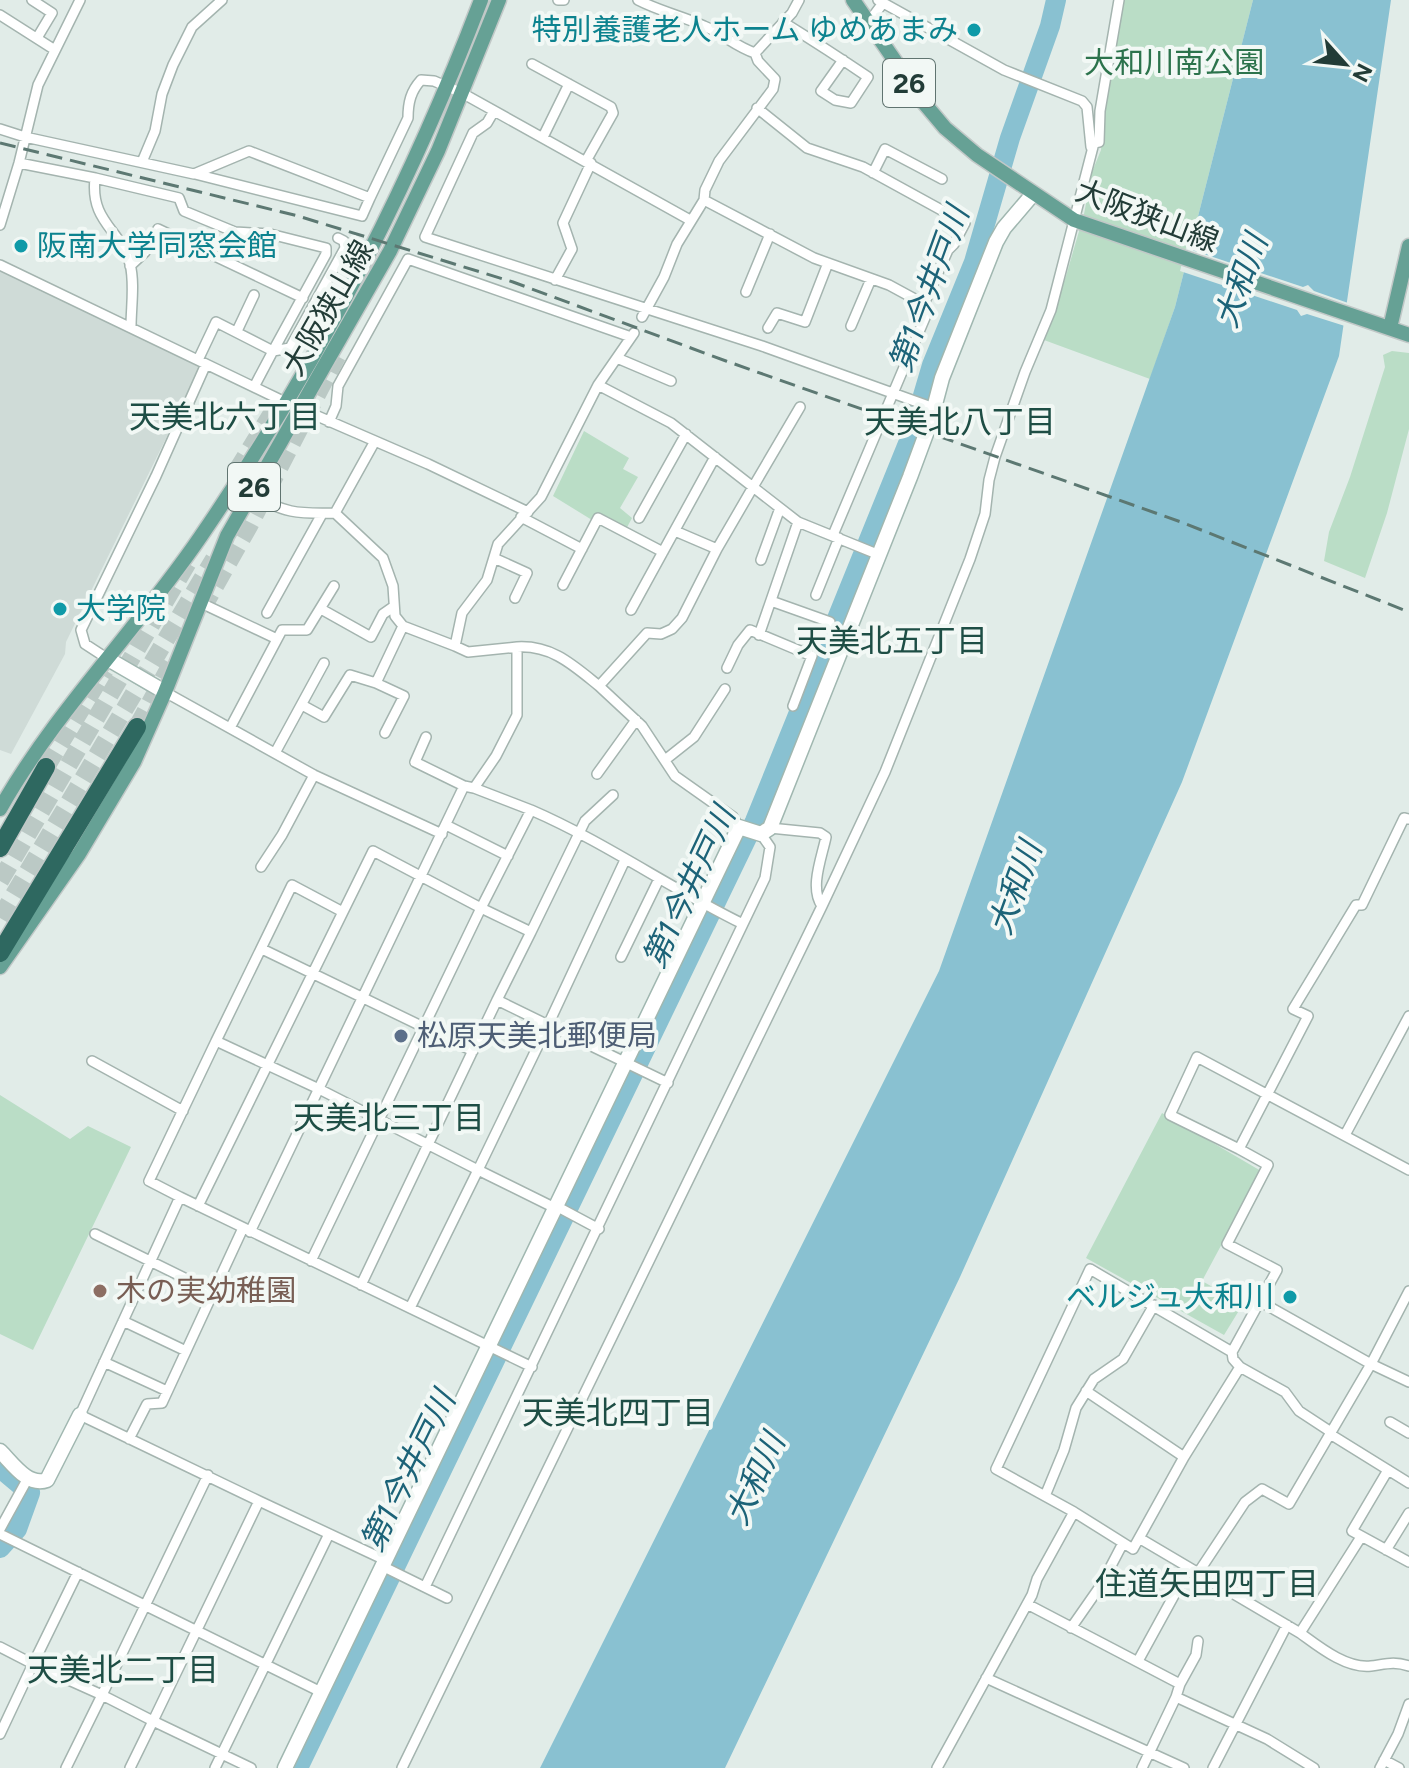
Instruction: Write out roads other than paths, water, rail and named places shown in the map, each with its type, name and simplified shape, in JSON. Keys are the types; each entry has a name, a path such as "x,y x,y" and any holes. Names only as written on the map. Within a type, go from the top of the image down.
{"highway":[{"path":"0,953 137,727"},
{"path":"0,848 46,767"}],"main road":[{"name":"大阪狭山線","path":"0,809 30,759 160,594 202,535 285,402 374,245 448,86 481,0"},
{"name":"大阪狭山線","path":"0,967 79,854 118,792 149,733 227,536 390,251 462,93 499,0"},
{"name":"大阪狭山線","path":"853,0 924,103 945,128 977,155 1077,222 1409,335"},
{"path":"1384,327 1409,246"}],"street":[{"path":"32,0 52,13 37,38"},
{"path":"0,225 38,85 80,0"},
{"path":"142,162 155,131 162,94 192,27 222,0"},
{"path":"558,0 564,0"},
{"path":"638,0 705,26 755,53 758,61 775,79 773,89 719,161 705,190 704,200 690,220 644,314"},
{"path":"755,53 799,0"},
{"path":"402,1768 822,906 885,772 946,622 985,514 995,457 1051,310 1077,222 1094,143 1099,142 1100,111 1119,0"},
{"path":"868,23 880,2 1004,70 1082,101 1087,107 1092,157"},
{"path":"0,15 55,50"},
{"path":"783,22 843,60 868,77 851,103 835,100 821,91 843,60"},
{"path":"532,64 611,107 613,113 563,223 572,249 555,280"},
{"path":"1,128 25,137 194,174 362,216 408,118 408,104 414,88 421,80 434,81 462,93 690,220"},
{"path":"543,137 569,84"},
{"path":"757,108 807,148 873,173 965,223 948,250 924,304 927,313 892,391 816,595"},
{"path":"494,111 487,123 473,133 425,237 555,280 644,314 892,391 930,406"},
{"path":"873,173 885,149 942,179"},
{"path":"194,174 249,151 370,198"},
{"path":"19,163 179,198 184,211 235,232 270,234 326,248 326,254 254,387"},
{"path":"95,178 94,192 99,214 123,248 130,266 131,327"},
{"path":"425,1587 765,878 770,847 764,832 874,553 910,477 930,406 996,242 1033,194"},
{"path":"704,200 828,263 924,304"},
{"path":"130,266 145,252 158,229 303,298"},
{"path":"746,292 770,234"},
{"path":"338,238 344,241 345,248 290,348 273,351 216,322 156,476 81,630 85,644 108,659 314,775 508,856"},
{"path":"329,422 336,406 338,386 408,259 632,335 598,385 548,484 498,544 487,580 462,613 455,646"},
{"path":"768,328 777,313 805,322 828,263"},
{"path":"0,265 300,409 428,464 582,549"},
{"path":"851,326 871,279"},
{"path":"237,331 254,295"},
{"path":"617,358 671,381"},
{"path":"598,385 671,423 798,522 874,553"},
{"path":"599,686 647,633 661,634 672,629 682,618 717,549 800,407"},
{"path":"639,518 686,434"},
{"path":"335,513 375,441"},
{"path":"631,610 715,457"},
{"path":"250,494 282,511 335,513 383,558 393,586 395,616 403,626 468,652 534,646 558,654 636,720 675,776 733,817 740,827 764,832 820,833 826,837 817,883 817,899 822,906"},
{"path":"761,560 780,508"},
{"path":"267,613 322,514"},
{"path":"563,585 598,518 663,552"},
{"path":"759,635 798,522"},
{"path":"675,531 717,549"},
{"path":"494,558 527,573 515,598"},
{"path":"230,728 282,630 307,630 334,586"},
{"path":"771,601 830,622"},
{"path":"199,602 277,639"},
{"path":"321,609 371,637 383,614 393,607"},
{"path":"376,683 403,626"},
{"path":"727,668 738,645 750,630 812,656 793,706"},
{"path":"129,1439 147,1404 162,1403 213,1292 319,1089 444,829 469,787 496,756 517,715 517,647"},
{"path":"275,753 324,663"},
{"path":"302,705 324,717 350,675 376,683 404,696 385,733"},
{"path":"665,760 694,737 725,689"},
{"path":"597,774 636,720"},
{"path":"426,737 415,762 580,831 702,904 743,923"},
{"path":"261,867 314,775"},
{"path":"361,1285 585,821 613,795"},
{"path":"311,1261 531,810"},
{"path":"1239,1149 1308,1016 1293,1009 1356,905 1362,905 1404,818 1409,819"},
{"path":"285,1768 740,827"},
{"path":"198,1206 373,851 531,932"},
{"path":"410,1308 625,860"},
{"path":"621,957 659,879"},
{"path":"341,911 292,885 149,1181 531,1367"},
{"path":"262,949 473,1051"},
{"path":"497,1000 667,1083"},
{"path":"1345,1135 1409,1016"},
{"path":"216,1041 319,1089 598,1229"},
{"path":"1409,1170 1197,1057 1170,1115 1268,1165 1227,1244 1277,1270 1232,1352 1233,1359 1240,1367 1285,1392 1299,1411 1330,1433 1409,1483"},
{"path":"92,1061 183,1111"},
{"path":"0,1451 27,1480 38,1483 47,1480 180,1197"},
{"path":"95,1234 213,1292"},
{"path":"1232,1352 1090,1269 996,1469 1133,1549 1184,1457 1240,1367"},
{"path":"1138,1661 1194,1570 1253,1493 1262,1489 1289,1504 1371,1364 1409,1291"},
{"path":"1261,1302 1409,1382"},
{"path":"1045,1496 1064,1450 1076,1408 1094,1379 1123,1359 1154,1305"},
{"path":"123,1321 186,1351"},
{"path":"104,1362 167,1391"},
{"path":"1086,1391 1184,1457"},
{"path":"80,1415 329,1534 447,1598"},
{"path":"1390,1422 1409,1433"},
{"path":"1388,1470 1353,1529 1361,1537 1409,1562"},
{"path":"66,1768 208,1475"},
{"path":"27,1480 0,1532 321,1692"},
{"path":"130,1768 259,1501"},
{"path":"937,1768 1074,1512"},
{"path":"1386,1550 1409,1513"},
{"path":"215,1768 329,1534"},
{"path":"1300,1633 1361,1537"},
{"path":"1139,1538 1287,1625 1320,1648 1353,1664 1369,1666 1388,1661 1409,1666"},
{"path":"1071,1628 1101,1585 1123,1543"},
{"path":"0,1734 78,1572"},
{"path":"1027,1604 1180,1684"},
{"path":"1213,1768 1287,1625"},
{"path":"1142,1768 1196,1655 1198,1641"},
{"path":"0,1647 251,1768"},
{"path":"986,1678 1184,1768"},
{"path":"1176,1697 1267,1739 1314,1768"},
{"path":"1399,1768 1382,1764 1409,1704"}],"water":[{"name":"大和川","path":"1253,0 1391,0 1339,356 1182,782 960,1277 725,1768 540,1768 939,971 1175,307"}],"waterway":[{"name":"第1今井戸川","path":"298,1768 755,821 911,436 932,365 974,262 1010,138 1050,26 1056,0"},
{"path":"0,1468 30,1493 17,1529 0,1548"}],"tunnel":[{"path":"202,609 337,356"},
{"path":"236,472 277,405"},
{"path":"0,881 190,559"},
{"path":"0,918 214,559"},
{"path":"137,727 174,659"},
{"path":"46,767 105,670"}],"railway":[{"path":"0,143 298,216 513,282 1181,522 1409,612"}],"place":[{"name":"特別養護老人ホーム ゆめあまみ","path":"974,30"},
{"name":"阪南大学同窓会館","path":"21,246"},
{"name":"大学院","path":"60,609"},
{"name":"松原天美北郵便局","path":"401,1036"},
{"name":"木の実幼稚園","path":"100,1291"},
{"name":"ベルジュ大和川","path":"1290,1297"}],"district":[{"name":"天美北六丁目","path":"225,417"},
{"name":"天美北八丁目","path":"960,422"},
{"name":"天美北五丁目","path":"892,641"},
{"name":"天美北三丁目","path":"389,1118"},
{"name":"天美北四丁目","path":"618,1413"},
{"name":"住道矢田四丁目","path":"1207,1584"},
{"name":"天美北二丁目","path":"123,1670"}],"park label":[{"name":"大和川南公園","path":"1174,63"}]}
